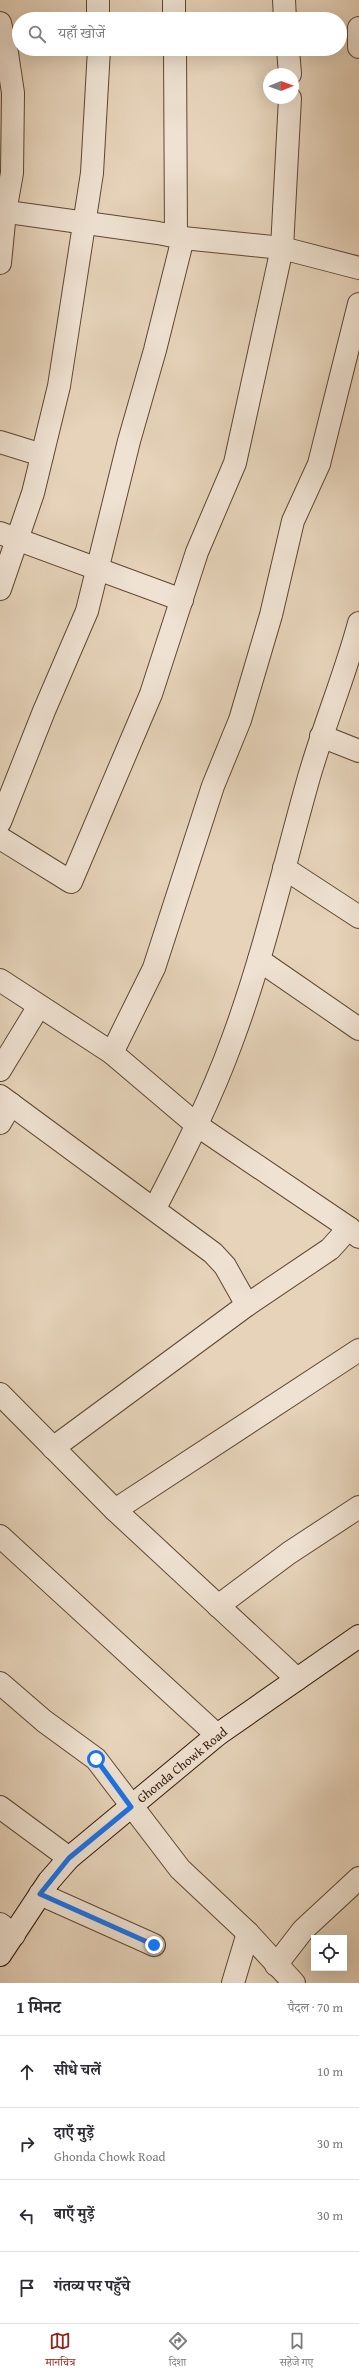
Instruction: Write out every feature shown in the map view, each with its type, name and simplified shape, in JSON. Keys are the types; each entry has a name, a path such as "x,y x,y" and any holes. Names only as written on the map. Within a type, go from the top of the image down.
{"street":[{"path":"98,0 98,12"},
{"path":"174,0 174,12"},
{"path":"284,0 285,12"},
{"path":"0,23 14,94 12,173 3,211 0,263"},
{"path":"359,28 359,47"},
{"path":"0,589 8,536 33,493 59,386 92,173 99,56"},
{"path":"0,822 44,711 87,611 129,441 155,350 179,238 175,56"},
{"path":"289,56 290,68"},
{"path":"0,838 71,882 151,694 197,552 235,463 282,248 290,104"},
{"path":"3,211 179,238 282,248 359,268"},
{"path":"112,1053 154,968 213,786 240,720 271,615 293,521 319,464 359,304"},
{"path":"0,442 42,455"},
{"path":"8,536 182,600"},
{"path":"155,1208 198,1126 232,1042 259,960 321,736 354,662 359,623"},
{"path":"321,736 359,751"},
{"path":"284,868 359,917"},
{"path":"259,960 359,1029"},
{"path":"0,980 112,1053 198,1126 354,1232 246,1305 52,1448"},
{"path":"0,1070 39,1006"},
{"path":"0,1123 5,1100 155,1208 213,1253 225,1266 246,1305"},
{"path":"115,1510 359,1350"},
{"path":"0,1394 115,1510 297,1679"},
{"path":"218,1606 290,1553 359,1508"},
{"path":"0,1536 217,1735"},
{"name":"Ghonda Chowk Road","path":"0,1956 7,1929 40,1894 69,1858 217,1735 359,1636"},
{"path":"0,1683 44,1721 96,1759 131,1807 180,1869 248,1933 294,1983"},
{"path":"0,1807 69,1858"},
{"path":"276,1965 303,1930 359,1878"},
{"path":"40,1894 154,1945"},
{"path":"233,1983 248,1933"}],"route":[{"path":"96,1759 131,1807 69,1858 48,1881 40,1894 154,1945"}]}
